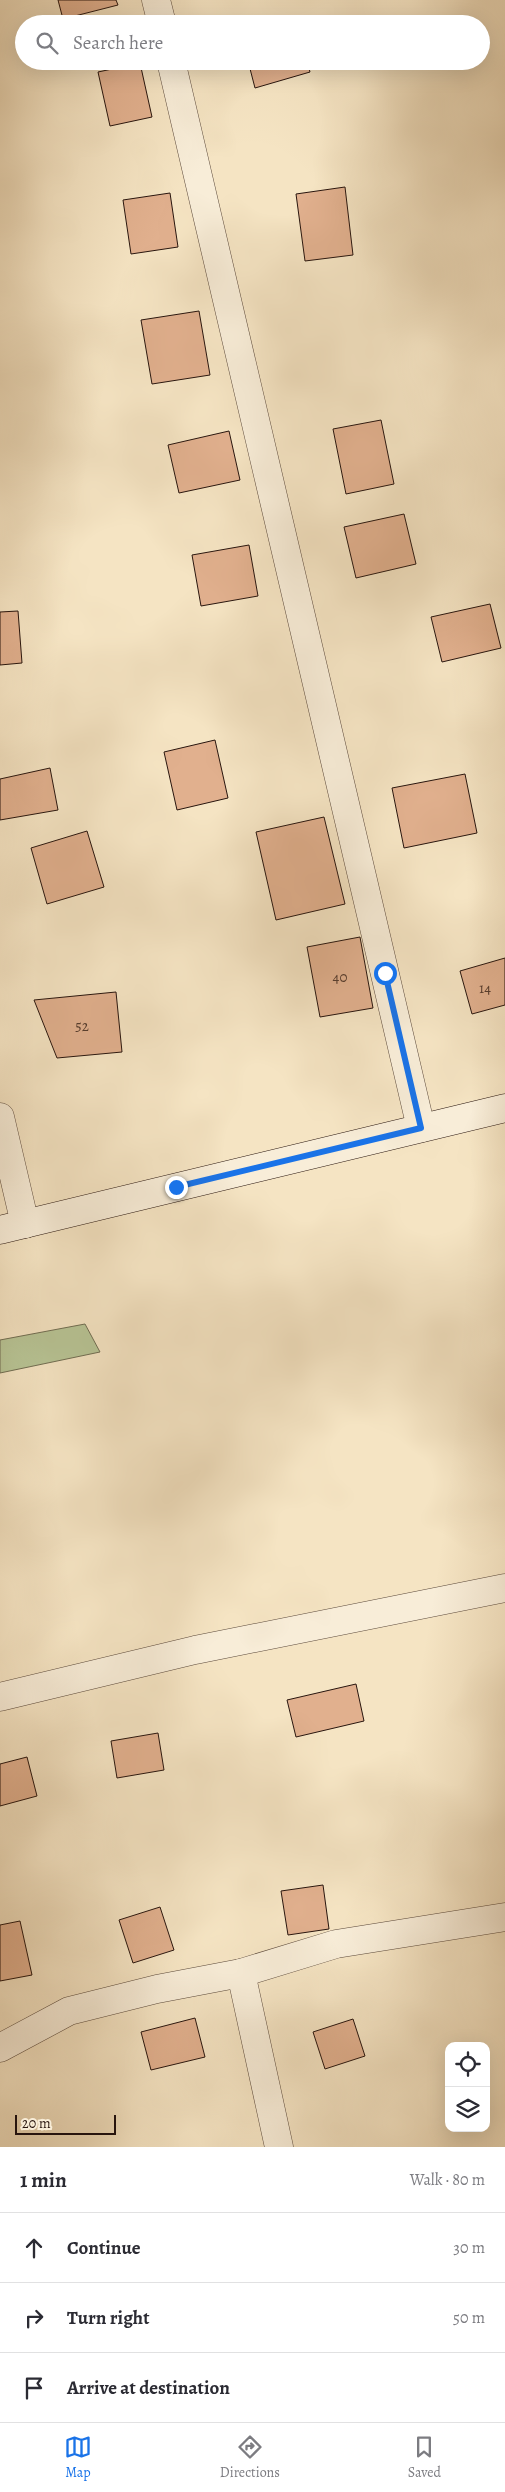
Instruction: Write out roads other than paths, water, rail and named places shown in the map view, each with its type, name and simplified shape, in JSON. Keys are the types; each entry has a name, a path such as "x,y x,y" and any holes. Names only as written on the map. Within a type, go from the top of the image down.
{"street":[{"path":"156,0 160,15"},
{"path":"173,70 421,1128"},
{"path":"0,1116 12,1227 505,1108"},
{"path":"0,1697 195,1650 505,1588"},
{"path":"0,2048 69,2011 157,1989 242,1973 336,1944 505,1917"},
{"path":"242,1973 279,2147"}]}
